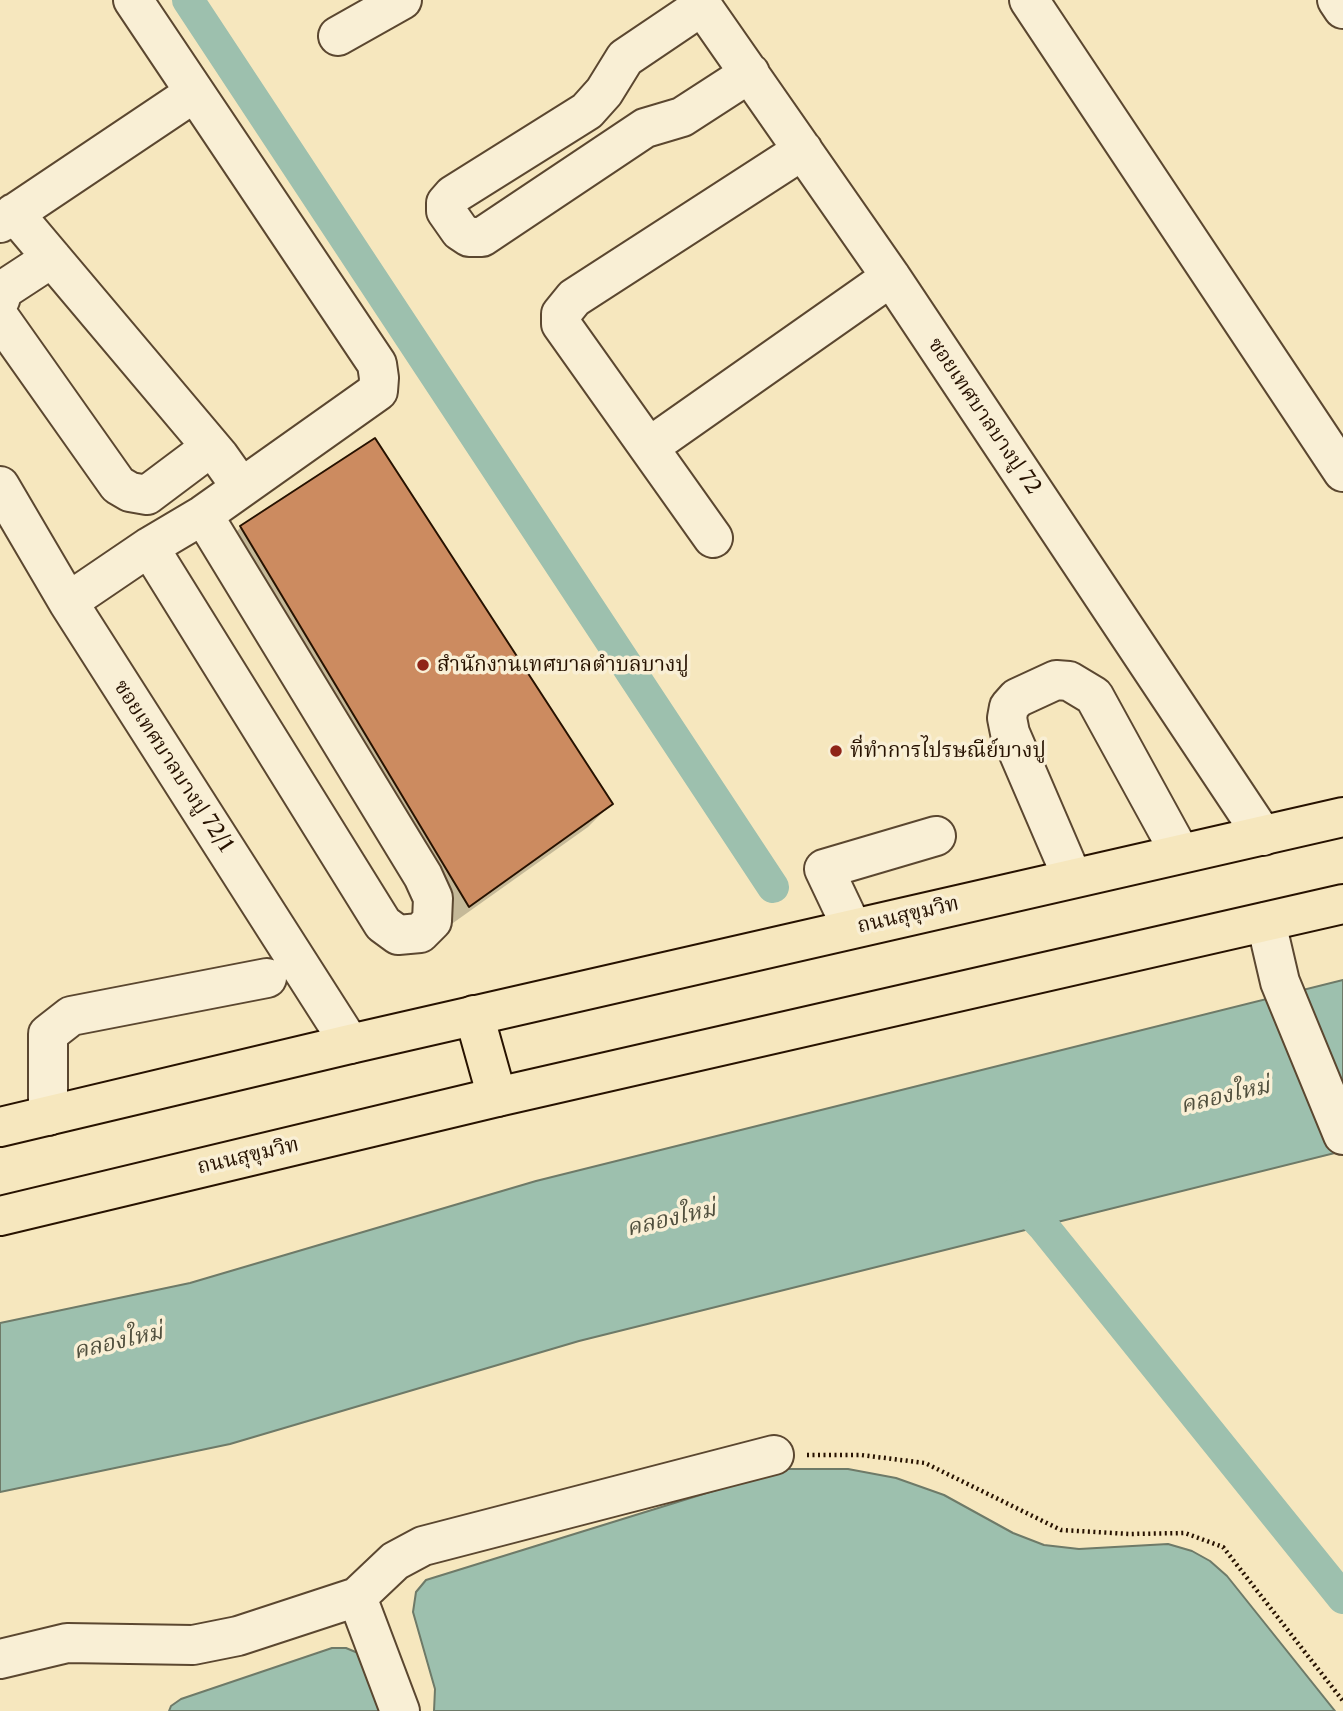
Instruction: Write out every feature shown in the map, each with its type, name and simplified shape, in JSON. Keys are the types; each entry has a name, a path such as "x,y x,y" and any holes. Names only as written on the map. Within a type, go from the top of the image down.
{"main road":[{"name":"ถนนสุขุมวิท","path":"0,1127 1072,877 1343,817"},
{"name":"ถนนสุขุมวิท","path":"0,1216 497,1097 1343,904"},
{"path":"474,1016 497,1097"}],"street":[{"path":"68,603 149,547 203,515 378,391 377,363 133,0"},
{"path":"338,36 402,0"},
{"path":"1029,0 1330,424 1343,472"},
{"path":"1337,0 1343,9"},
{"path":"700,3 625,58 604,92 587,111 453,195 446,203 446,211 460,231 469,237 482,237 645,128 682,117 750,73"},
{"name":"ซอยเทศบาลบางปู 72","path":"700,3 891,277 1263,836"},
{"path":"194,93 7,218 52,258 211,447 241,487"},
{"path":"713,538 561,324 561,314 574,298 803,150"},
{"path":"0,300 3,290 52,258"},
{"path":"649,447 891,277"},
{"path":"0,318 118,485 130,492 147,495 211,447"},
{"name":"ซอยเทศบาลบางปู 72/1","path":"0,486 68,603 351,1044"},
{"path":"149,547 383,924 398,935 420,933 432,920 433,898 423,876 203,515"},
{"path":"1072,877 1010,733 1007,718 1009,707 1017,698 1056,680 1069,681 1094,696 1180,853"},
{"path":"852,928 824,869 936,836"},
{"path":"1266,922 1280,982 1343,1135"},
{"path":"48,1116 48,1034 71,1016 267,978"},
{"path":"0,1659 67,1643 193,1645 238,1636 357,1597 395,1561 424,1546 774,1455"},
{"path":"357,1597 400,1711"}],"path":[{"path":"774,1455 861,1455 925,1464 1060,1530 1130,1534 1185,1533 1223,1547 1343,1701"}],"water":[{"name":"คลองใหม่","path":"1343,980 1343,1151 579,1341 230,1444 0,1492 0,1323 190,1283 536,1181"},
{"path":"784,1469 848,1469 896,1478 944,1495 1013,1533 1044,1545 1079,1549 1168,1544 1192,1551 1210,1561 1227,1576 1335,1711 434,1711 435,1689 413,1612 416,1592 426,1580"},
{"path":"332,1648 346,1648 358,1653 380,1711 169,1711 171,1706 181,1699"}],"building":[{"name":"สำนักงานเทศบาลตำบลบางปู","path":"375,438 613,804 469,907 240,526"}],"waterway":[{"path":"188,0 773,887"},
{"path":"1014,1195 1043,1226 1343,1598"}],"place":[{"name":"สำนักงานเทศบาลตำบลบางปู","path":"423,665"},
{"name":"ที่ทำการไปรษณีย์บางปู","path":"836,751"}]}
